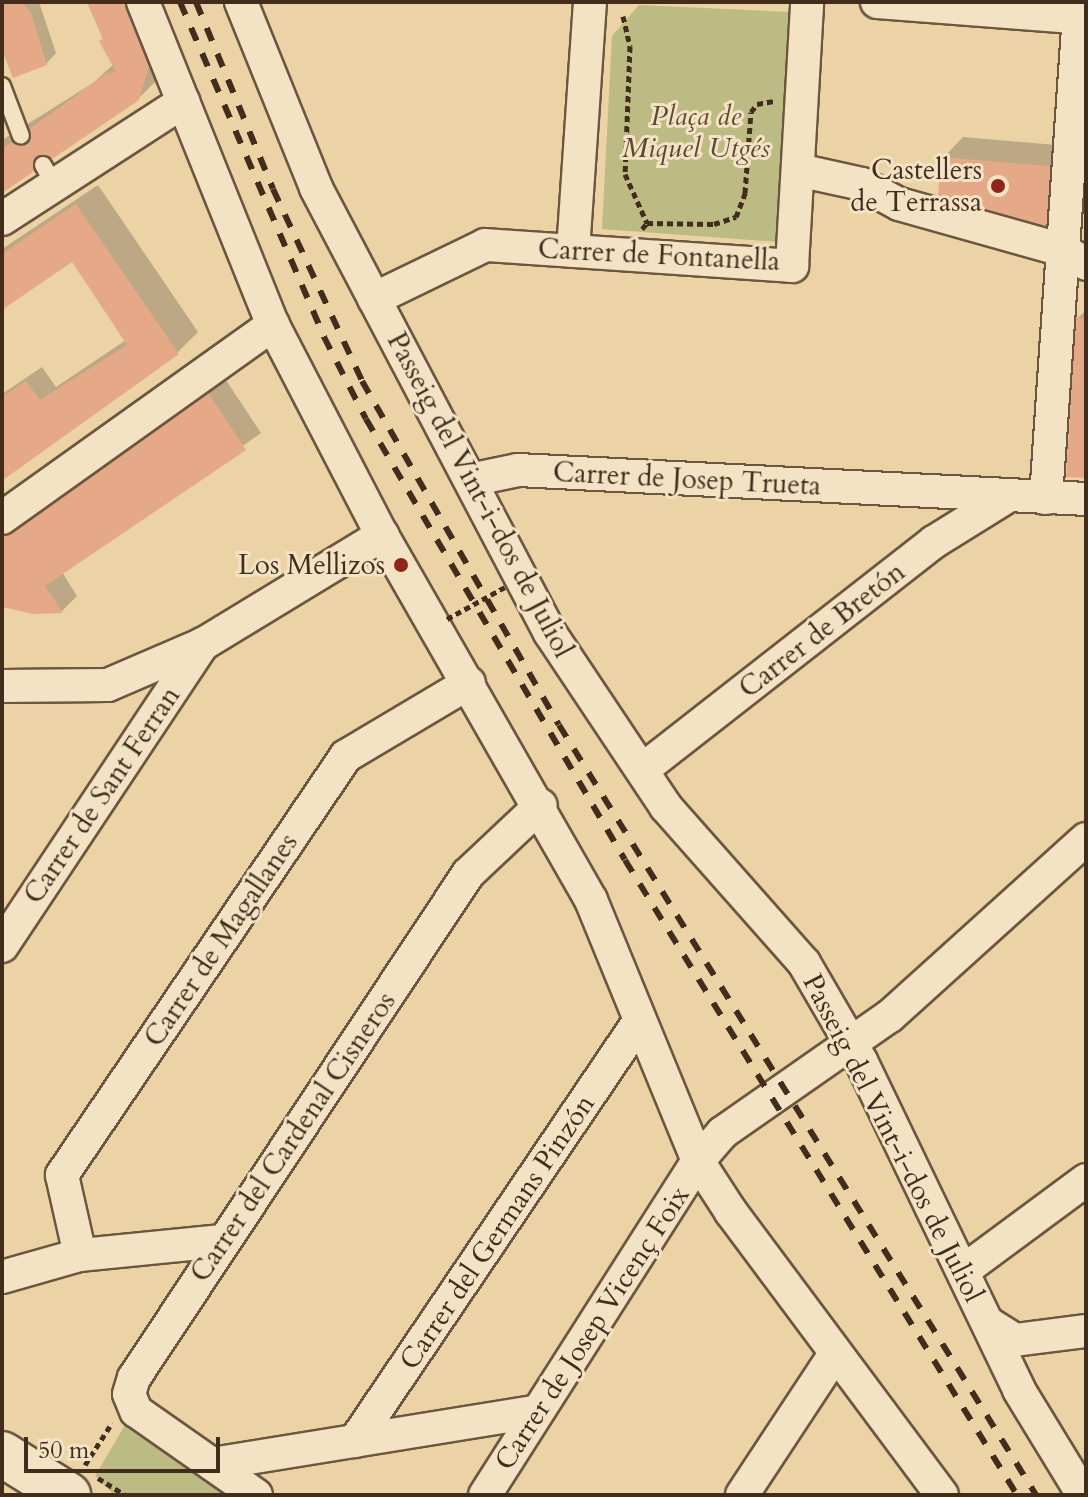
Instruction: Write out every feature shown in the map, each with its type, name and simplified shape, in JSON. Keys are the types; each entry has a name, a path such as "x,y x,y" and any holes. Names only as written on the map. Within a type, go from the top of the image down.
{"main road":[{"path":"2,1454 81,1481"}],"street":[{"path":"143,2 273,325 382,535 541,805 591,900 638,1023 698,1161 835,1354 942,1495"},
{"name":"Passeig del Vint-i-dos de Juliol","path":"241,2 316,188 550,633 642,770 705,854 804,963 851,1043 1039,1427 1083,1495"},
{"path":"573,251 590,2"},
{"name":"Carrer de Fontanella","path":"374,299 485,245 792,266 807,2"},
{"path":"877,2 1082,12 1074,257 1046,498"},
{"path":"2,219 48,175 183,102"},
{"path":"798,170 862,184 899,204 973,229 1074,257"},
{"path":"2,518 273,325"},
{"name":"Carrer de Josep Trueta","path":"470,480 518,470 1086,499"},
{"path":"906,491 930,511 934,542"},
{"name":"Carrer de Bretón","path":"642,770 934,542 1008,496"},
{"path":"5,684 108,685 203,644 382,535"},
{"name":"Carrer de Sant Ferran","path":"2,946 203,644"},
{"name":"Carrer de Magallanes","path":"80,1255 62,1175 346,756 469,683"},
{"name":"Carrer del Cardenal Cisneros","path":"212,1464 136,1411 129,1394 134,1378 221,1241 468,874 541,805"},
{"name":"Carrer de Josep Vicenç Foix","path":"485,1495 698,1161 722,1133 890,1016 1086,839"},
{"name":"Carrer del Germans Pinzón","path":"355,1441 638,1023"},
{"path":"963,1271 1086,1180"},
{"path":"2,1277 80,1255 221,1241"},
{"path":"988,1323 1015,1340 1086,1331"},
{"path":"742,1495 835,1354"},
{"path":"212,1464 538,1411"},
{"path":"212,1464 256,1495"}],"lane":[{"path":"2,86 21,136"}],"path":[{"path":"623,16 630,46 625,174 647,223"},
{"path":"633,239 647,223 714,224 736,217 745,193 751,112 764,101 788,101"},
{"path":"447,619 505,587"},
{"path":"121,1409 81,1481 125,1495"}],"green space":[{"name":"Plaça de Miquel Utgés","path":"639,5 790,12 779,242 602,229 612,36"},
{"path":"128,1420 240,1495 114,1495 95,1476"}],"building":[{"path":"2,2 22,2 31,13 47,65 13,78 2,50"},
{"path":"88,2 127,2 150,63 139,100 2,193 2,149 107,73 116,72 99,41 103,39"},
{"name":"Castellers de Terrassa","path":"941,157 1059,167 1053,235 937,206"},
{"path":"76,204 179,354 3,480 2,397 26,381 40,400 127,345 72,262 2,310 2,254"},
{"path":"1076,317 1086,320 1086,478 1066,477"},
{"path":"207,391 246,450 45,586 63,613 33,614 2,607 2,528"}],"railway":[{"path":"180,2 324,337 366,419 625,860 1017,1495"},
{"path":"196,2 273,189 362,381 559,725 1036,1495"}],"place":[{"name":"Castellers de Terrassa","path":"998,186"},
{"name":"Los Mellizos","path":"401,565"}]}
